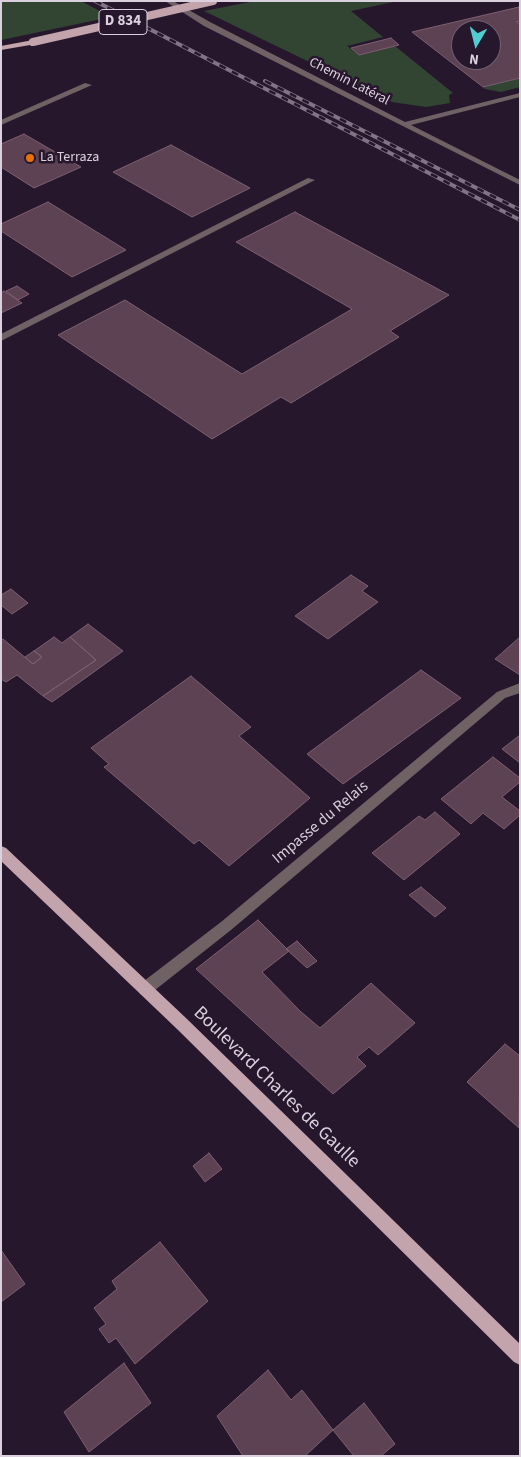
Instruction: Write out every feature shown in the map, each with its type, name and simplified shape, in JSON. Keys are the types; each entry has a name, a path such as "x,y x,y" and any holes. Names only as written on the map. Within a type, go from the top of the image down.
{"main road":[{"name":"D 834","path":"1,48 213,1"},
{"name":"Boulevard Charles de Gaulle","path":"1,852 145,989 520,1356"}],"street":[{"name":"Chemin Latéral","path":"168,1 207,24 520,182"},
{"path":"1,123 88,85"},
{"path":"405,124 520,96"},
{"path":"1,338 311,180"},
{"name":"Impasse du Relais","path":"145,989 226,926 501,695 520,688"}],"green space":[{"path":"1,1 81,1 111,17 1,40"},
{"path":"255,1 398,1 351,11 383,37 347,46 359,55 395,46 453,93 449,95 450,103 426,107 392,102 204,11"},
{"path":"520,78 520,87 501,92 483,87"}],"building":[{"path":"519,7 520,21 516,22 520,24 520,78 483,87 461,70 501,70 501,20 463,20"},
{"path":"451,23 451,62 412,32"},
{"path":"391,38 399,45 359,55 351,48"},
{"path":"24,134 81,167 34,188 1,167 1,144"},
{"path":"171,145 250,188 192,217 113,172"},
{"path":"48,202 126,250 72,277 1,231 1,224"},
{"path":"295,212 449,295 390,331 399,337 291,403 281,397 212,439 58,335 125,300 242,374 352,309 236,242"},
{"path":"17,286 29,294 18,300 6,291"},
{"path":"4,291 22,303 1,313 1,293"},
{"path":"351,575 368,586 362,591 378,602 328,639 295,616"},
{"path":"11,589 28,603 12,614 1,605 1,595"},
{"path":"88,624 123,651 52,702 43,696 96,660 70,637"},
{"path":"54,637 62,643 70,637 96,660 43,696 17,675 6,682 1,679 1,640 3,639 33,664 42,657 34,651"},
{"path":"520,637 520,675 495,659"},
{"path":"34,651 42,657 33,664 25,657"},
{"path":"421,670 461,698 343,784 307,754"},
{"path":"191,676 251,727 239,736 310,798 229,866 199,840 194,844 104,767 109,764 91,748"},
{"path":"520,735 520,763 502,749"},
{"path":"493,757 520,778 520,782 502,797 520,811 520,815 504,829 483,813 471,824 441,799"},
{"path":"435,812 460,834 404,880 372,853 419,816 425,820"},
{"path":"421,887 446,908 435,917 409,895"},
{"path":"258,920 289,951 262,972 300,1011 320,1028 371,983 415,1023 378,1055 369,1047 357,1057 366,1066 333,1094 196,969"},
{"path":"297,941 317,961 307,968 286,949"},
{"path":"505,1044 520,1056 519,1128 467,1082"},
{"path":"209,1153 222,1169 205,1182 193,1166"},
{"path":"160,1242 208,1301 135,1364 116,1338 109,1343 99,1329 106,1324 94,1308 117,1289 112,1281"},
{"path":"1,1250 25,1284 1,1302"},
{"path":"124,1363 151,1403 89,1452 64,1412"},
{"path":"268,1370 291,1400 302,1390 333,1430 305,1456 243,1456 217,1416"},
{"path":"364,1403 395,1444 381,1456 354,1456 333,1430"}],"railway":[{"path":"95,1 520,220"},
{"path":"265,81 520,210"}],"place":[{"name":"La Terraza","path":"30,158"}]}
